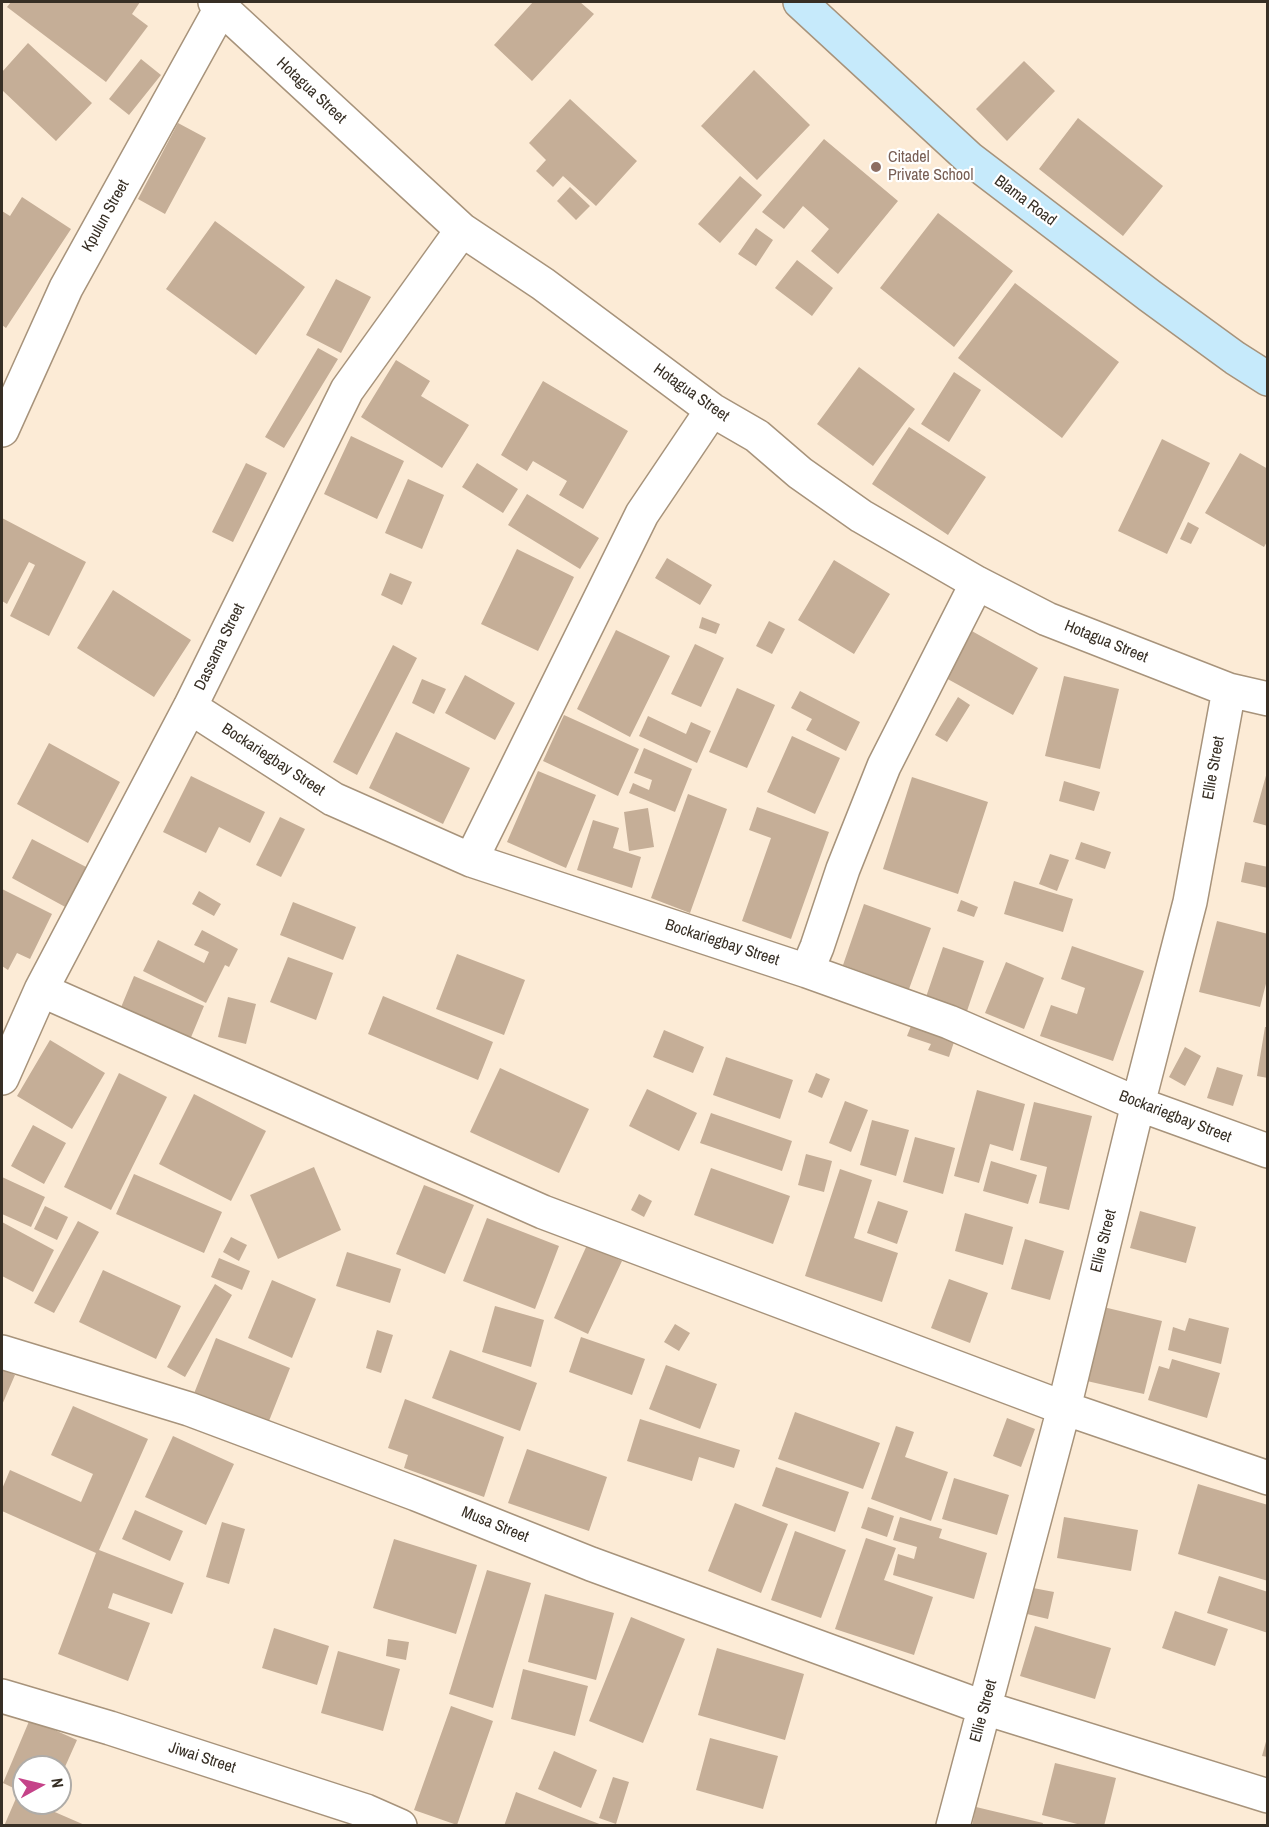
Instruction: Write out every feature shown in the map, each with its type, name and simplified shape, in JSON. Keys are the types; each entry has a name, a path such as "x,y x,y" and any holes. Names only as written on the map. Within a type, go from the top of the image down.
{"street":[{"name":"Blama Road","path":"800,2 969,158 1160,303 1235,358 1268,379"},
{"name":"Hotagua Street","path":"218,5 462,230 543,284 712,410 757,436 800,473 861,516 977,583 1047,619 1228,690"},
{"name":"Kpulun Street","path":"2,430 66,288 218,5"},
{"name":"Dassama Street","path":"2,1078 41,990 190,707 347,390 462,230"},
{"path":"471,860 642,514 712,410"},
{"path":"807,971 843,869 884,766 977,583"},
{"path":"1228,690 1268,699"},
{"name":"Ellie Street","path":"953,1826 1064,1408 1190,902 1228,690"},
{"name":"Bockariegbay Street","path":"190,707 333,799 471,860 807,971 949,1022 1138,1104 1268,1151"},
{"path":"41,990 543,1212 1064,1408 1268,1478"},
{"name":"Musa Street","path":"2,1352 189,1409 416,1494 591,1563 985,1708 1268,1796"},
{"name":"Jiwai Street","path":"2,1696 110,1728 366,1811 400,1826"}],"building":[{"path":"11,2 140,2 132,14 148,26 106,82 7,7"},
{"path":"533,2 580,2 594,14 532,81 494,45"},
{"path":"28,43 92,103 56,141 2,90 2,72"},
{"path":"141,59 161,75 129,115 109,99"},
{"path":"1024,61 1055,91 1007,141 976,109"},
{"path":"754,70 810,125 757,180 701,126"},
{"path":"570,99 637,161 596,206 563,176 553,187 536,171 546,160 529,143"},
{"path":"1078,118 1163,186 1123,236 1039,169"},
{"path":"178,123 206,138 165,214 138,199"},
{"path":"824,139 898,201 838,274 811,251 829,229 803,206 784,229 762,212"},
{"path":"740,176 762,195 720,243 698,224"},
{"path":"570,187 590,206 576,220 557,201"},
{"path":"22,197 71,229 6,328 2,325 2,211 10,216"},
{"path":"938,213 1013,271 954,347 880,288"},
{"path":"215,221 305,287 256,355 166,289"},
{"path":"756,228 773,240 756,266 738,254"},
{"path":"797,260 833,288 812,316 775,288"},
{"path":"336,279 371,297 341,353 306,335"},
{"path":"1015,283 1119,362 1062,438 958,358"},
{"path":"318,348 338,359 284,448 265,437"},
{"path":"396,360 430,381 421,396 469,425 442,468 361,417"},
{"path":"859,367 915,409 873,466 817,424"},
{"path":"954,372 981,390 949,442 921,424"},
{"path":"543,381 628,431 583,509 559,495 567,481 533,461 527,471 501,455"},
{"path":"909,427 986,477 948,535 872,484"},
{"path":"351,436 404,461 377,519 324,494"},
{"path":"1162,439 1210,463 1167,554 1118,531"},
{"path":"1240,453 1268,469 1268,540 1264,547 1205,513"},
{"path":"246,463 267,473 233,542 212,532"},
{"path":"477,463 518,489 503,513 462,487"},
{"path":"408,479 444,495 422,549 385,533"},
{"path":"527,494 599,538 580,569 508,525"},
{"path":"2,518 86,562 49,636 10,616 35,565 29,562 7,604 2,601"},
{"path":"1188,522 1199,528 1191,544 1180,539"},
{"path":"517,549 574,577 538,651 481,624"},
{"path":"667,558 712,585 700,605 655,578"},
{"path":"834,560 890,594 854,654 798,620"},
{"path":"390,573 412,582 402,605 381,595"},
{"path":"113,590 191,640 154,697 77,648"},
{"path":"702,617 720,624 716,634 699,628"},
{"path":"769,621 785,629 772,654 756,646"},
{"path":"616,630 670,656 630,737 577,709"},
{"path":"970,630 1038,668 1013,715 944,677"},
{"path":"695,644 724,658 701,707 671,694"},
{"path":"393,645 417,658 357,775 333,762"},
{"path":"465,675 515,703 495,740 445,713"},
{"path":"1064,676 1119,689 1100,769 1045,756"},
{"path":"422,679 446,689 434,714 412,703"},
{"path":"737,688 775,705 747,768 709,752"},
{"path":"800,691 860,722 846,751 806,730 812,719 791,708"},
{"path":"958,697 970,705 947,742 935,735"},
{"path":"564,715 639,749 618,796 543,761"},
{"path":"648,716 686,734 691,722 711,731 697,763 639,736"},
{"path":"396,732 470,768 443,824 369,788"},
{"path":"792,736 840,758 815,814 767,792"},
{"path":"49,743 120,782 88,843 17,804"},
{"path":"644,748 692,769 675,812 629,793 633,783 649,790 652,780 634,773"},
{"path":"538,771 596,795 566,868 507,842"},
{"path":"1268,772 1268,826 1253,822"},
{"path":"191,776 265,812 250,843 219,827 206,853 163,832"},
{"path":"912,777 988,802 958,894 883,869"},
{"path":"1064,781 1100,792 1094,811 1059,801"},
{"path":"688,794 727,809 690,913 651,898"},
{"path":"757,807 829,832 791,939 742,921 771,838 749,830"},
{"path":"648,808 654,847 629,851 624,812"},
{"path":"280,817 305,829 281,877 256,865"},
{"path":"593,820 619,828 613,848 641,857 632,888 577,870"},
{"path":"32,839 90,869 69,909 12,878"},
{"path":"1081,842 1111,852 1105,869 1075,859"},
{"path":"1050,854 1069,860 1057,891 1039,884"},
{"path":"1245,862 1268,867 1268,888 1241,882"},
{"path":"1014,881 1073,899 1063,932 1004,914"},
{"path":"2,889 52,914 30,959 17,953 8,970 2,966"},
{"path":"199,891 221,904 214,916 192,904"},
{"path":"961,900 978,907 974,917 957,911"},
{"path":"293,902 356,927 343,960 280,935"},
{"path":"864,904 931,928 909,989 843,965"},
{"path":"1217,921 1268,934 1268,976 1260,1007 1199,992"},
{"path":"202,930 238,949 229,967 225,965 206,1003 143,971 158,940 204,963 209,952 194,945"},
{"path":"1072,946 1144,971 1113,1061 1040,1036 1051,1005 1077,1014 1085,988 1061,979"},
{"path":"943,947 984,961 967,1011 926,997"},
{"path":"457,954 525,980 504,1035 436,1009"},
{"path":"288,957 333,973 316,1020 270,1002"},
{"path":"1006,962 1044,978 1024,1029 985,1013"},
{"path":"134,976 204,1006 187,1047 117,1017"},
{"path":"383,996 493,1042 478,1080 368,1034"},
{"path":"228,997 256,1004 246,1044 218,1037"},
{"path":"913,1021 956,1036 949,1057 928,1050 931,1044 907,1036"},
{"path":"1265,1027 1268,1027 1268,1078 1257,1076"},
{"path":"664,1030 704,1047 693,1073 653,1057"},
{"path":"50,1040 105,1073 72,1129 17,1096"},
{"path":"1185,1047 1201,1056 1185,1086 1169,1077"},
{"path":"726,1057 793,1080 780,1119 713,1095"},
{"path":"1217,1067 1243,1075 1233,1106 1207,1098"},
{"path":"500,1068 589,1109 559,1173 470,1132"},
{"path":"119,1073 167,1097 111,1210 64,1187"},
{"path":"816,1073 830,1079 822,1098 808,1092"},
{"path":"647,1089 697,1113 679,1151 629,1126"},
{"path":"977,1090 1025,1104 1013,1151 990,1144 979,1183 954,1176"},
{"path":"194,1094 266,1131 231,1201 159,1164"},
{"path":"845,1101 868,1110 851,1152 829,1143"},
{"path":"1034,1102 1092,1116 1069,1210 1039,1203 1047,1167 1020,1160"},
{"path":"711,1113 792,1141 782,1171 700,1143"},
{"path":"872,1120 909,1130 896,1176 860,1165"},
{"path":"33,1125 66,1143 44,1184 11,1166"},
{"path":"915,1137 955,1148 943,1194 903,1182"},
{"path":"806,1154 832,1161 824,1192 798,1185"},
{"path":"991,1161 1037,1175 1028,1204 983,1191"},
{"path":"314,1167 341,1230 278,1259 250,1195"},
{"path":"711,1168 790,1196 773,1244 694,1215"},
{"path":"840,1169 872,1180 854,1238 898,1253 882,1302 805,1276"},
{"path":"134,1174 222,1212 204,1253 116,1214"},
{"path":"2,1177 45,1197 31,1227 2,1214"},
{"path":"424,1185 474,1205 445,1274 396,1254"},
{"path":"639,1194 652,1201 644,1217 631,1210"},
{"path":"878,1201 908,1211 897,1244 867,1233"},
{"path":"45,1206 68,1217 57,1240 34,1229"},
{"path":"1140,1211 1196,1227 1186,1263 1130,1248"},
{"path":"965,1213 1013,1227 1003,1265 955,1251"},
{"path":"487,1218 559,1246 535,1309 463,1281"},
{"path":"78,1221 99,1232 54,1313 34,1303"},
{"path":"2,1222 54,1250 33,1292 2,1276"},
{"path":"231,1237 247,1245 239,1261 223,1252"},
{"path":"1025,1239 1064,1251 1050,1300 1011,1289"},
{"path":"587,1245 622,1261 588,1334 554,1318"},
{"path":"347,1252 401,1269 390,1303 336,1286"},
{"path":"219,1258 250,1271 242,1290 211,1277"},
{"path":"103,1270 181,1306 156,1359 79,1322"},
{"path":"949,1279 988,1293 970,1343 931,1328"},
{"path":"272,1280 316,1299 292,1358 248,1338"},
{"path":"215,1284 232,1295 185,1377 167,1367"},
{"path":"1095,1305 1162,1321 1144,1394 1078,1379"},
{"path":"495,1306 544,1320 531,1367 482,1352"},
{"path":"1189,1318 1229,1328 1221,1364 1168,1350 1173,1327 1185,1331"},
{"path":"675,1324 690,1333 679,1351 664,1342"},
{"path":"377,1330 393,1335 381,1373 366,1368"},
{"path":"581,1337 645,1359 632,1395 569,1372"},
{"path":"216,1338 290,1368 267,1426 193,1396"},
{"path":"450,1350 537,1383 520,1431 432,1398"},
{"path":"1172,1359 1220,1373 1207,1418 1148,1400 1159,1366 1169,1369"},
{"path":"666,1365 717,1384 700,1429 649,1409"},
{"path":"2,1369 15,1375 2,1405"},
{"path":"405,1399 504,1437 484,1497 404,1468 408,1455 388,1448"},
{"path":"73,1406 148,1439 99,1550 184,1583 172,1614 113,1593 108,1608 150,1623 128,1681 58,1654 96,1553 2,1511 2,1489 10,1470 81,1502 93,1474 51,1455"},
{"path":"795,1412 880,1443 863,1489 778,1459"},
{"path":"1007,1418 1035,1429 1021,1467 993,1456"},
{"path":"640,1419 740,1450 734,1468 699,1457 692,1481 627,1461"},
{"path":"896,1426 914,1432 905,1457 948,1472 931,1521 871,1499"},
{"path":"173,1436 234,1464 206,1525 145,1497"},
{"path":"527,1449 607,1477 589,1531 508,1503"},
{"path":"776,1467 849,1492 835,1532 762,1506"},
{"path":"954,1478 1009,1495 997,1535 942,1519"},
{"path":"1198,1484 1268,1505 1268,1581 1178,1554"},
{"path":"735,1503 788,1524 761,1593 708,1571"},
{"path":"868,1507 894,1516 887,1537 861,1528"},
{"path":"135,1510 183,1531 170,1561 122,1539"},
{"path":"900,1517 942,1529 939,1538 987,1553 974,1599 893,1575 898,1554 914,1559 917,1547 893,1540"},
{"path":"1064,1517 1138,1530 1131,1571 1057,1558"},
{"path":"222,1522 245,1529 229,1584 206,1577"},
{"path":"795,1531 846,1550 821,1618 771,1600"},
{"path":"866,1538 896,1548 884,1580 933,1597 914,1655 835,1629"},
{"path":"394,1539 477,1565 456,1634 373,1608"},
{"path":"487,1570 531,1583 493,1708 449,1694"},
{"path":"1219,1576 1268,1592 1268,1633 1207,1613"},
{"path":"1033,1588 1054,1592 1048,1619 1027,1614"},
{"path":"545,1594 614,1613 596,1680 528,1662"},
{"path":"1175,1611 1228,1629 1215,1666 1162,1648"},
{"path":"631,1617 685,1639 643,1743 589,1721"},
{"path":"1035,1626 1111,1648 1095,1699 1020,1676"},
{"path":"274,1628 329,1646 317,1685 262,1668"},
{"path":"388,1639 409,1642 406,1660 386,1656"},
{"path":"717,1648 804,1674 785,1740 698,1715"},
{"path":"338,1651 400,1669 383,1731 321,1713"},
{"path":"523,1669 588,1686 575,1736 511,1719"},
{"path":"451,1706 493,1721 457,1825 414,1810"},
{"path":"30,1719 77,1740 70,1755 15,1755"},
{"path":"710,1738 778,1756 763,1809 696,1790"},
{"path":"1268,1738 1268,1757 1262,1756"},
{"path":"554,1751 597,1770 581,1808 538,1789"},
{"path":"12,1762 12,1787 3,1783"},
{"path":"1055,1763 1116,1778 1104,1826 1085,1826 1042,1815"},
{"path":"613,1777 629,1782 616,1824 599,1818"},
{"path":"516,1792 602,1825 602,1826 504,1826"},
{"path":"976,1807 1043,1823 1042,1826 972,1826"},
{"path":"12,1808 12,1815 62,1815 87,1826 4,1826"}],"place":[{"name":"Citadel Private School","path":"876,167"}]}
